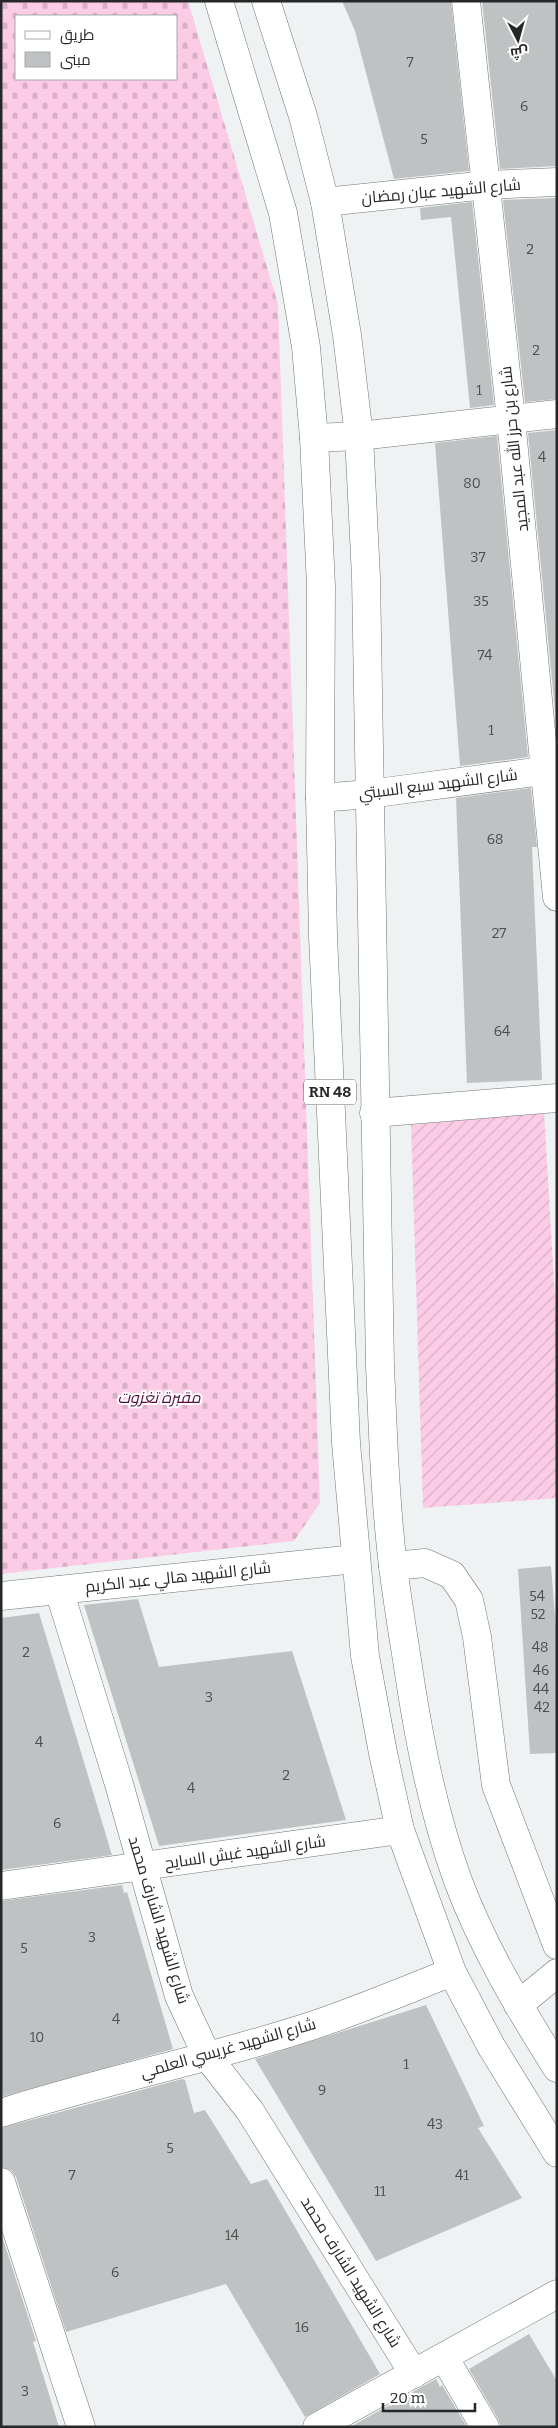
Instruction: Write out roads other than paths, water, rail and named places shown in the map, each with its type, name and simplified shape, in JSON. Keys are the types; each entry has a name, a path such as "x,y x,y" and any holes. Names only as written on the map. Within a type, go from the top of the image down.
{"main road":[{"name":"RN 48","path":"219,1 283,213 306,347 314,438 321,586 320,798 324,946 346,1433 355,1559 365,1656 382,1753 400,1830 452,1972 491,2046 557,2153"},
{"name":"RN 48","path":"266,1 303,116 325,202 347,336 358,436 366,578 374,1114 380,1366 384,1463 393,1566 421,1751 442,1835 483,1940 518,2006 557,2068"},
{"name":"شارع بن حرز الله عبد المجيد","path":"466,1 551,770 557,897"},
{"name":"شارع الشهيد عبان رمضان","path":"325,202 487,185 557,182"},
{"path":"314,438 358,436 557,414"},
{"name":"شارع الشهيد سبع السبتي","path":"320,798 369,794 551,770"},
{"path":"374,1114 557,1098"},
{"name":"شارع الشهيد هالي عبد الكريم","path":"1,1596 355,1559"},
{"path":"393,1566 425,1563 452,1575 469,1600 477,1637 496,1786 557,1945"},
{"name":"شارع الشهيد الشارف محمد","path":"59,1590 119,1784 179,1996 207,2056 250,2110 414,2374"},
{"name":"شارع الشهيد غبش السايح","path":"1,1886 400,1830"},
{"name":"شارع الشهيد غريسي العلمي","path":"1,2113 58,2095 207,2056 314,2025 452,1972"},
{"path":"518,2006 557,1973"},
{"path":"1,2182 81,2427"},
{"path":"317,2427 557,2294"},
{"path":"444,2357 485,2427"}],"park label":[{"name":"مقبرة تغزوت","path":"159,1397"}]}
